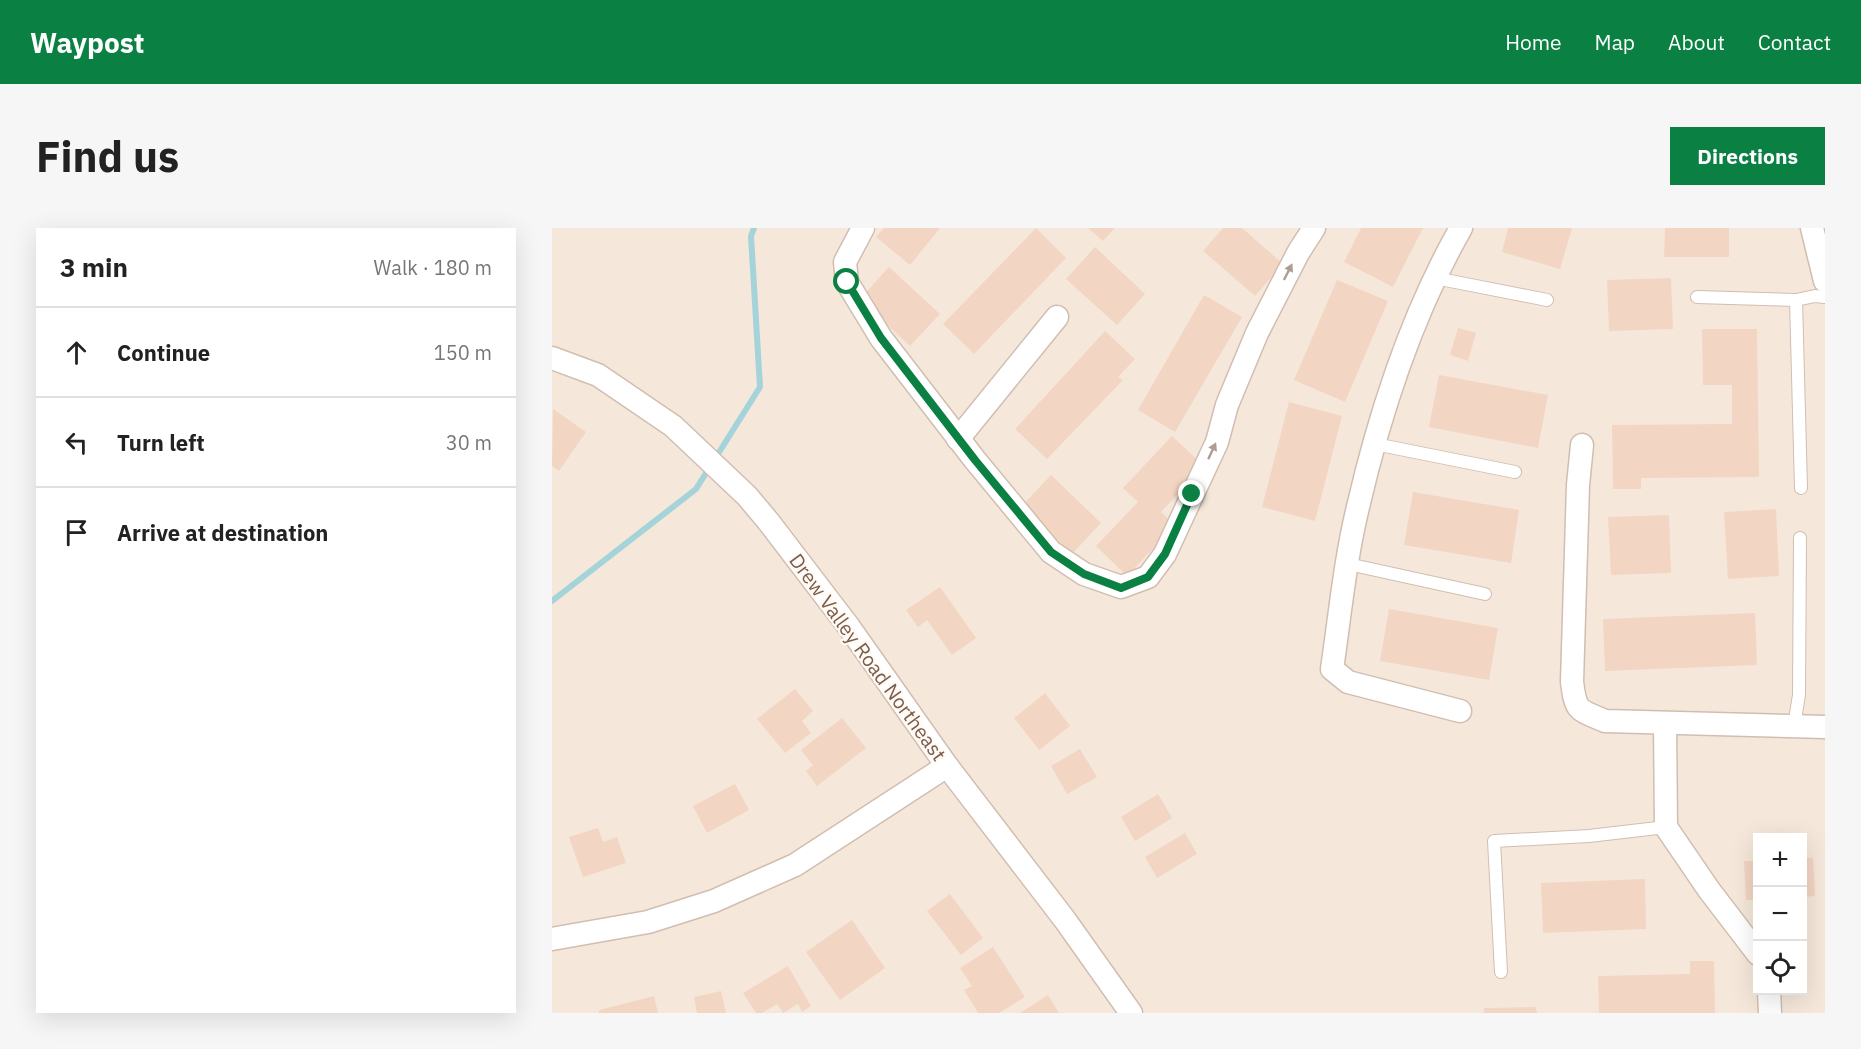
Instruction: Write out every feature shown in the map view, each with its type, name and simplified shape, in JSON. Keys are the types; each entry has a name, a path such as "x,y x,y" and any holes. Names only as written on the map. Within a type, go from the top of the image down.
{"street":[{"path":"863,228 845,262 847,282 881,338 958,439 1051,552 1084,574 1121,588 1148,577 1165,554 1216,441 1227,405 1257,333 1298,253 1314,228"},
{"path":"1460,711 1348,682 1332,669 1358,507 1375,444 1408,342 1435,278 1461,228"},
{"path":"1812,228 1825,281"},
{"path":"958,439 1057,317"},
{"name":"Drew Valley Road Northeast","path":"552,358 598,375 673,426 747,496 849,627 947,766 1065,920 1131,1013"},
{"path":"1582,445 1578,485 1572,682 1574,702 1581,710 1605,722 1825,727"},
{"path":"1665,723 1666,827 1709,890 1753,947"},
{"path":"552,939 648,922 714,901 795,865 947,766"},
{"path":"1769,995 1770,1013"}],"lane":[{"path":"1435,278 1547,300"},
{"path":"1697,297 1796,300 1815,296 1825,297"},
{"path":"1796,300 1801,488"},
{"path":"1375,444 1515,472"},
{"path":"1794,726 1799,695 1800,538"},
{"path":"1348,564 1485,594"},
{"path":"1501,972 1494,841 1589,836 1666,827"}],"shaded area":[{"path":"552,228 1825,228 1825,1013 552,1013"}],"building":[{"path":"884,228 940,228 910,265 876,237"},
{"path":"1036,228 1066,258 974,354 943,324"},
{"path":"1088,228 1115,228 1103,241"},
{"path":"1223,228 1242,228 1283,264 1255,296 1203,251"},
{"path":"1361,228 1423,228 1393,287 1344,262"},
{"path":"1508,228 1572,228 1560,269 1502,252"},
{"path":"1665,228 1729,228 1729,257 1664,257"},
{"path":"1095,247 1145,294 1117,325 1066,279"},
{"path":"889,267 940,314 910,346 860,299"},
{"path":"1671,278 1673,329 1609,331 1607,280"},
{"path":"1337,280 1388,301 1345,402 1294,380"},
{"path":"1204,295 1242,317 1175,432 1138,410"},
{"path":"1458,328 1476,333 1468,361 1450,355"},
{"path":"1702,329 1757,329 1759,477 1641,478 1641,489 1613,489 1612,425 1732,424 1732,385 1703,385"},
{"path":"1105,331 1135,359 1118,377 1123,380 1047,459 1015,429"},
{"path":"1439,375 1548,395 1538,448 1429,427"},
{"path":"1289,402 1342,416 1315,521 1262,507"},
{"path":"553,409 586,432 559,471 552,466"},
{"path":"1172,436 1204,466 1161,512 1175,525 1127,576 1096,546 1138,502 1123,488"},
{"path":"1051,475 1101,523 1071,555 1021,507"},
{"path":"1413,492 1519,510 1511,563 1404,545"},
{"path":"1776,509 1779,576 1728,579 1724,512"},
{"path":"1669,515 1671,573 1611,575 1608,517"},
{"path":"940,587 976,638 952,655 927,620 918,627 906,610"},
{"path":"1389,609 1498,628 1489,680 1380,661"},
{"path":"1755,613 1757,665 1605,671 1603,619"},
{"path":"795,689 813,711 802,721 811,733 785,753 757,719"},
{"path":"1045,693 1070,726 1039,750 1014,718"},
{"path":"842,718 866,748 817,786 806,771 813,765 801,750"},
{"path":"1080,749 1097,777 1067,794 1051,766"},
{"path":"735,784 749,810 707,833 693,806"},
{"path":"1158,794 1172,818 1135,841 1121,817"},
{"path":"598,828 603,842 617,837 626,863 583,877 569,837"},
{"path":"1185,833 1197,854 1157,878 1145,857"},
{"path":"1807,858 1813,858 1815,896 1807,897"},
{"path":"1744,861 1753,861 1753,899 1746,900"},
{"path":"1645,879 1646,929 1543,933 1541,883"},
{"path":"950,894 983,938 961,955 927,911"},
{"path":"852,920 885,968 840,1000 806,952"},
{"path":"993,947 1025,997 999,1013 978,1013 964,990 972,986 960,968"},
{"path":"1690,961 1714,961 1715,1013 1599,1013 1598,976 1690,974"},
{"path":"788,966 811,1006 802,1012 798,1004 783,1013 777,1004 762,1013 756,1013 743,993"},
{"path":"721,991 726,1013 697,1013 694,997"},
{"path":"1048,995 1059,1013 1020,1013"},
{"path":"654,996 658,1013 599,1013 599,1010"},
{"path":"1536,1007 1537,1013 1484,1013 1484,1008"}],"waterway":[{"path":"552,601 696,489 760,387 751,236 754,228"}],"route":[{"path":"847,282 881,338 975,460 1051,552 1084,574 1121,588 1148,577 1165,554 1192,494"}]}
